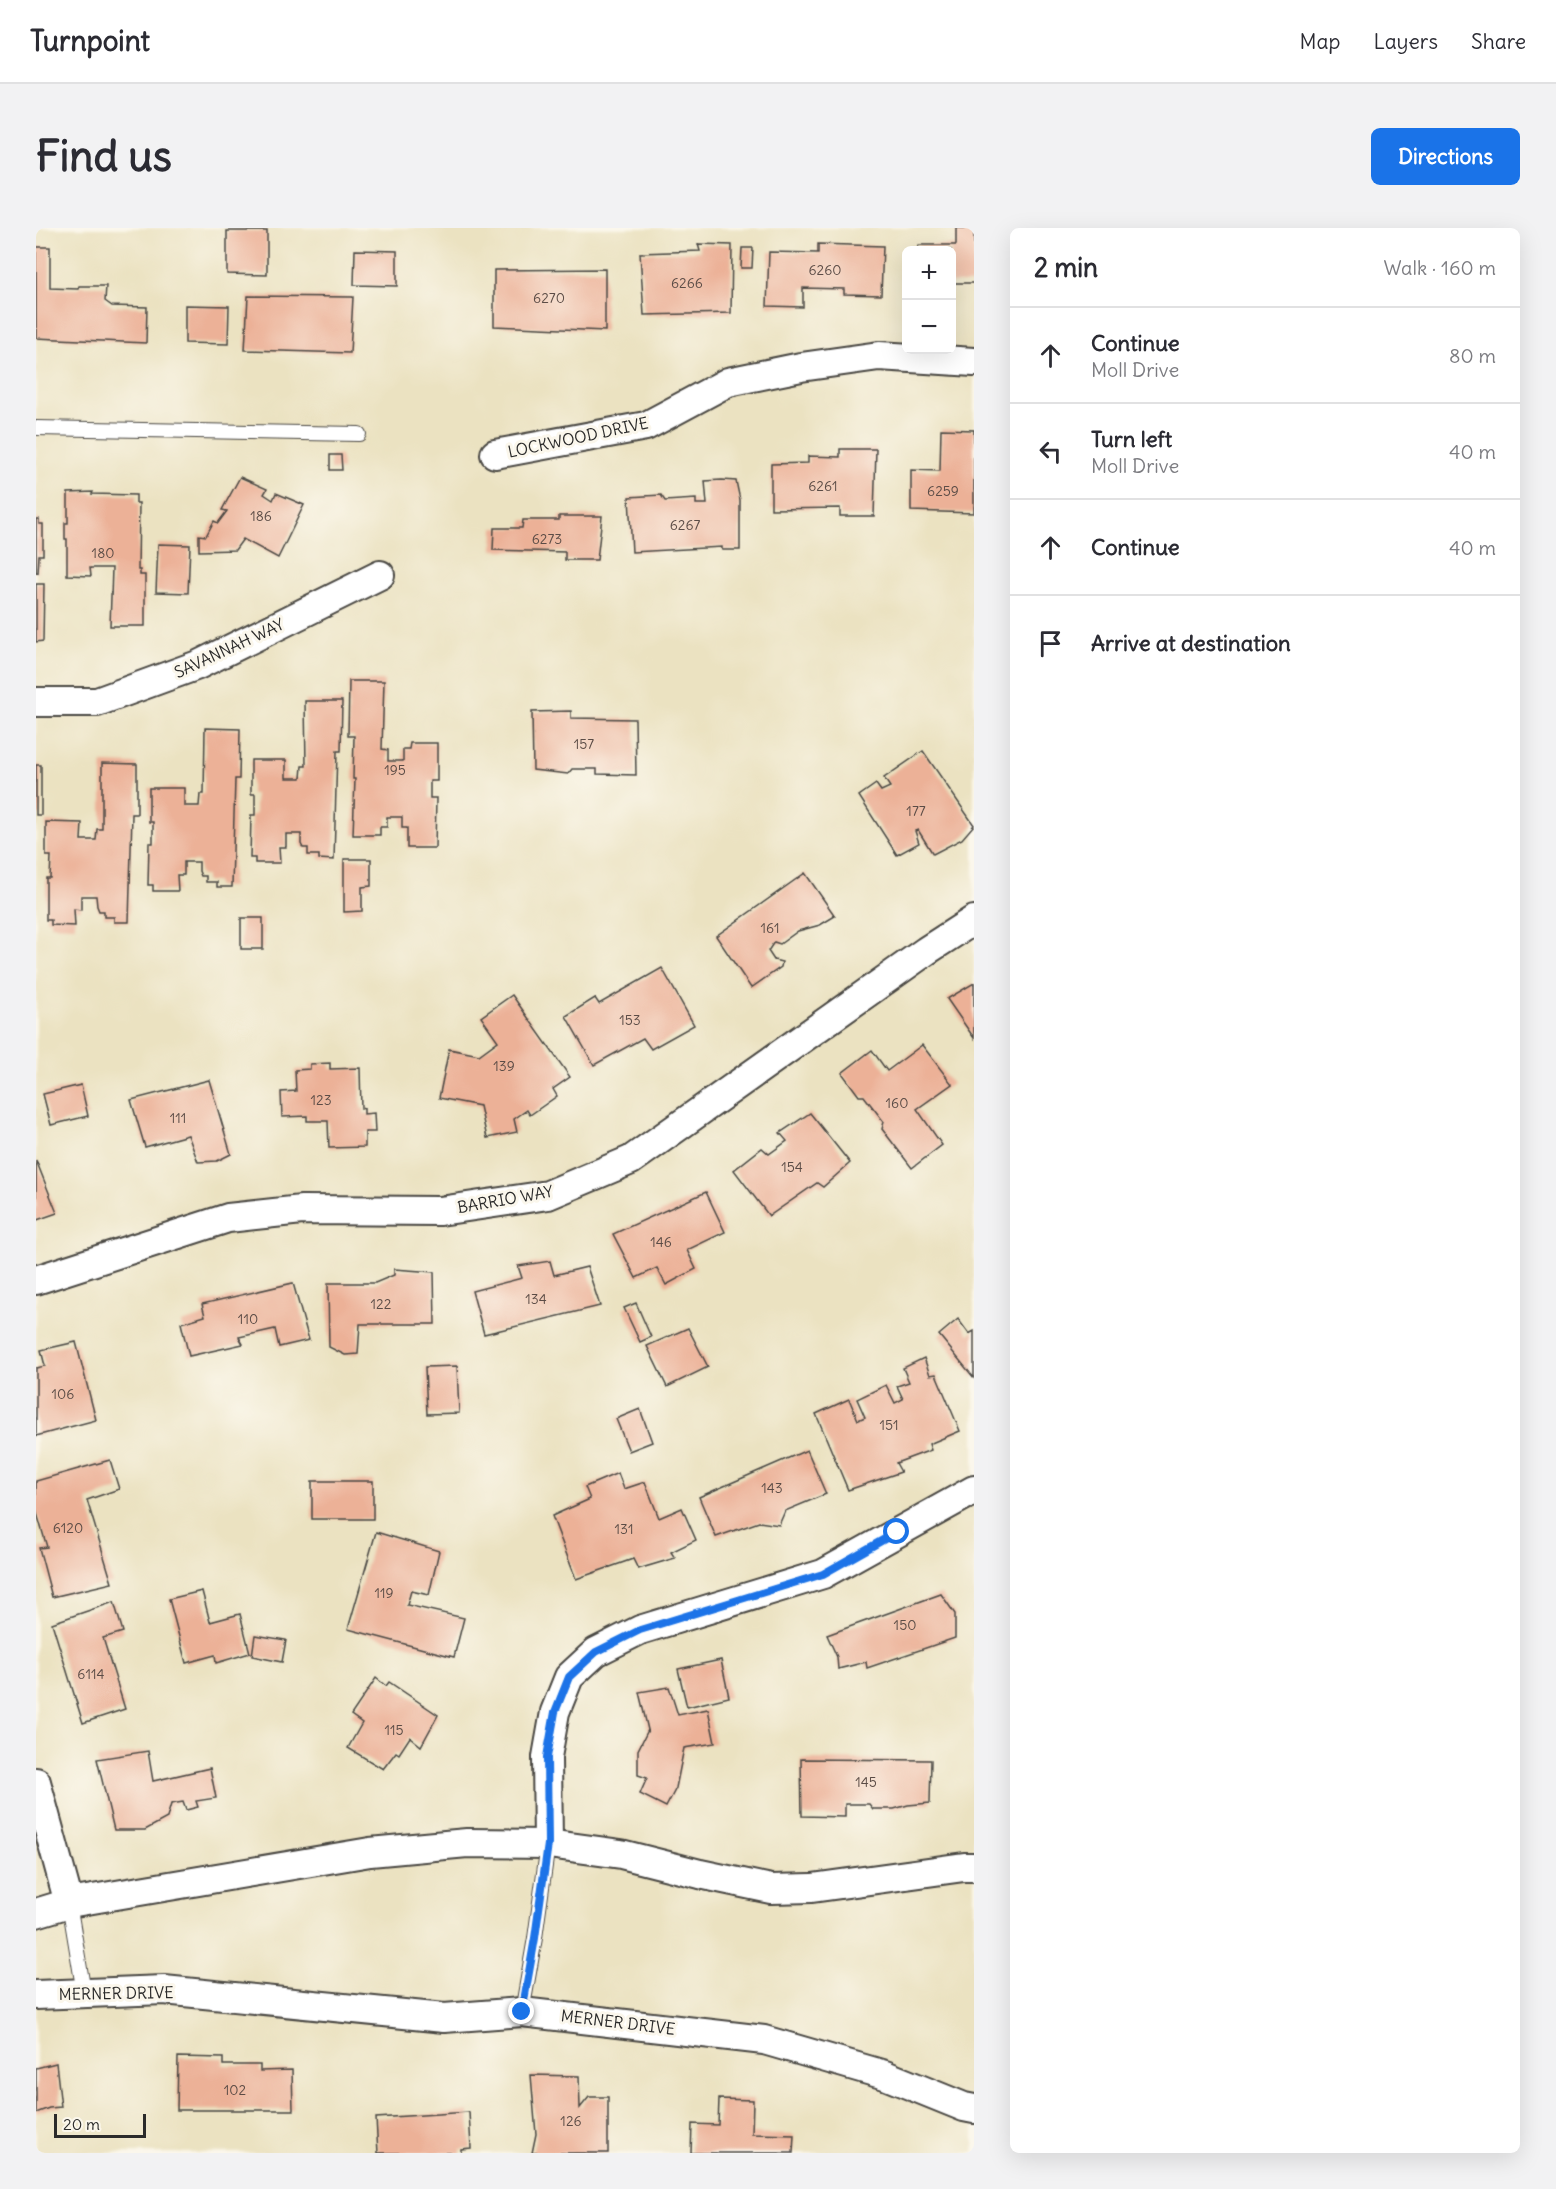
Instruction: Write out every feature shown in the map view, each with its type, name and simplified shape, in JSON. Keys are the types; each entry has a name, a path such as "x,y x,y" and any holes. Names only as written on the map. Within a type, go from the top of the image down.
{"street":[{"name":"LOCKWOOD DRIVE","path":"495,454 646,426 728,382 801,367 879,356 974,362"},
{"name":"SAVANNAH WAY","path":"36,702 97,702 198,665 380,575"},
{"name":"BARRIO WAY","path":"36,1280 228,1218 302,1210 440,1210 548,1195 631,1160 926,951 974,920"},
{"path":"548,1844 547,1757 555,1712 569,1677 596,1652 640,1630 823,1574 974,1490"},
{"path":"36,1782 69,1903"},
{"path":"36,1913 69,1903 370,1852 467,1843 548,1844 621,1854 771,1889 812,1888 974,1867"},
{"name":"MERNER DRIVE","path":"36,1995 164,1990 444,2018 522,2012 764,2040 885,2075 974,2109"}],"lane":[{"path":"36,428 359,434"},
{"path":"522,2012 548,1844"},
{"path":"69,1903 84,1993"}],"building":[{"path":"956,228 974,228 974,283 956,283 956,246 918,246 956,245"},
{"path":"227,231 267,231 267,275 227,274"},
{"path":"698,244 732,245 731,313 644,315 640,253 700,251"},
{"path":"818,244 883,246 881,295 844,294 844,289 803,288 803,307 767,306 769,252 818,253"},
{"path":"36,247 50,247 50,288 78,289 79,286 106,286 105,301 112,306 147,307 146,343 36,338"},
{"path":"742,248 753,248 752,268 741,268"},
{"path":"355,250 397,251 397,286 354,285"},
{"path":"605,269 605,331 494,326 494,270"},
{"path":"248,296 353,297 350,353 245,350"},
{"path":"185,305 229,306 228,344 185,343"},
{"path":"941,429 974,430 974,513 911,511 911,470 940,471"},
{"path":"840,449 876,449 874,516 840,516 840,508 771,509 771,464 808,463 808,456 840,457"},
{"path":"330,455 341,455 342,470 330,470"},
{"path":"240,477 267,489 264,494 273,500 276,493 304,505 278,558 243,539 235,550 199,551 199,535 206,536 214,521 218,523 227,511 222,510"},
{"path":"705,481 736,481 740,500 740,550 722,550 722,547 632,552 629,497 661,495 665,501 696,499 696,504 707,504"},
{"path":"93,492 92,494 136,495 136,503 139,503 138,570 140,570 140,575 145,575 145,626 110,626 112,568 90,568 91,576 67,575 65,523 68,523 68,493"},
{"path":"559,516 602,516 597,560 565,560 565,552 493,550 494,528 522,528 523,520 559,520"},
{"path":"36,519 39,519 39,524 43,524 43,555 39,555 38,573 36,572"},
{"path":"158,544 190,545 188,593 156,592"},
{"path":"36,584 44,584 43,641 36,642"},
{"path":"349,681 384,681 382,749 388,750 388,761 403,761 403,749 409,749 410,743 437,743 437,781 430,781 430,798 436,798 435,848 407,848 407,828 402,828 402,817 387,817 387,827 380,827 380,835 353,835 354,736 348,736"},
{"path":"305,701 342,701 341,751 337,751 334,860 319,859 319,855 308,855 308,848 303,848 301,844 301,834 286,834 286,847 279,847 280,863 255,863 255,858 250,858 251,815 255,815 255,794 251,794 251,760 286,760 286,778 301,778 302,766 306,766"},
{"path":"571,711 571,718 635,719 636,775 597,774 597,769 572,769 568,774 533,770 532,712"},
{"path":"205,728 240,729 239,779 235,779 232,887 217,887 217,882 206,882 206,876 201,876 199,871 199,862 184,862 184,875 177,875 178,891 153,891 153,885 148,885 149,843 153,843 153,822 149,822 149,788 184,788 184,806 199,806 200,794 204,794"},
{"path":"923,751 974,825 962,839 933,854 918,830 915,831 919,843 897,855 859,796 876,784 881,791 890,787 884,778"},
{"path":"102,763 137,764 137,814 132,814 129,922 114,922 114,917 104,917 104,911 99,911 97,906 96,896 81,896 81,910 74,909 75,926 51,925 51,920 46,920 46,878 50,878 51,856 46,856 46,822 82,823 81,840 96,840 97,829 102,829"},
{"path":"36,765 41,765 41,815 36,815"},
{"path":"344,859 371,859 371,886 362,887 362,911 344,912"},
{"path":"805,873 835,916 820,925 798,931 780,944 774,942 768,951 774,960 782,962 781,967 751,988 716,936"},
{"path":"241,918 263,918 263,949 241,949"},
{"path":"662,968 694,1025 651,1049 643,1038 594,1065 566,1016 595,998 599,1004"},
{"path":"974,983 974,1038 947,999"},
{"path":"512,995 570,1077 553,1089 557,1096 530,1115 527,1110 514,1119 517,1132 487,1138 480,1106 439,1098 449,1049 479,1055 498,1041 481,1017"},
{"path":"922,1045 952,1084 917,1109 942,1145 912,1168 882,1129 884,1122 864,1096 859,1096 842,1073 872,1050 887,1071"},
{"path":"330,1063 330,1069 360,1068 361,1109 364,1108 364,1114 374,1113 375,1132 365,1132 365,1147 329,1148 328,1121 307,1121 307,1116 282,1117 281,1092 296,1091 295,1070 310,1069 310,1064"},
{"path":"209,1080 231,1154 217,1161 198,1162 188,1135 145,1147 131,1100"},
{"path":"81,1085 88,1116 51,1125 43,1094"},
{"path":"810,1113 850,1163 823,1187 817,1183 769,1216 734,1170 762,1148 769,1154 787,1141 780,1133"},
{"path":"36,1160 57,1213 37,1220 36,1220"},
{"path":"706,1192 725,1232 687,1250 696,1269 666,1285 657,1268 636,1278 613,1234"},
{"path":"550,1261 554,1275 587,1267 600,1306 484,1334 472,1291 522,1278 518,1266"},
{"path":"394,1269 434,1272 435,1324 360,1324 358,1354 345,1355 329,1347 328,1283 375,1283 394,1275"},
{"path":"293,1283 309,1340 279,1347 275,1329 239,1337 243,1344 189,1356 181,1323 205,1316 202,1304"},
{"path":"636,1303 651,1337 640,1342 624,1308"},
{"path":"958,1319 969,1334 974,1331 974,1378 939,1335"},
{"path":"688,1328 708,1367 667,1387 647,1346"},
{"path":"76,1342 96,1420 36,1436 36,1368 45,1366 41,1350"},
{"path":"924,1358 930,1375 936,1374 960,1431 929,1444 931,1450 896,1463 901,1472 848,1490 816,1414 849,1399 858,1420 865,1417 857,1399 886,1385 895,1403 903,1399 897,1386 909,1382 903,1368"},
{"path":"457,1366 459,1413 427,1414 425,1367"},
{"path":"640,1409 652,1442 629,1451 616,1419"},
{"path":"807,1450 826,1494 785,1511 779,1525 759,1522 716,1537 699,1497"},
{"path":"110,1460 119,1489 87,1500 112,1583 52,1597 39,1548 47,1547 36,1510 36,1481"},
{"path":"618,1473 624,1489 645,1482 659,1518 682,1508 696,1540 671,1552 675,1558 638,1569 633,1559 576,1579 552,1516 590,1499 585,1487"},
{"path":"312,1481 373,1481 373,1519 312,1519"},
{"path":"376,1532 439,1551 429,1595 411,1591 407,1605 464,1618 454,1657 348,1629"},
{"path":"202,1591 210,1622 240,1614 250,1653 216,1663 215,1655 186,1663 169,1599"},
{"path":"941,1594 955,1614 955,1638 867,1668 866,1662 838,1669 837,1657 827,1635"},
{"path":"114,1602 123,1632 103,1638 125,1709 83,1723 52,1623"},
{"path":"255,1635 286,1640 282,1662 252,1656"},
{"path":"721,1660 729,1697 687,1707 678,1669"},
{"path":"376,1678 386,1686 389,1682 438,1715 421,1746 410,1737 399,1754 396,1752 383,1769 348,1748 362,1723 351,1715"},
{"path":"669,1687 678,1715 708,1709 715,1743 684,1748 676,1788 666,1807 640,1794 647,1778 638,1775 638,1750 648,1730 639,1692"},
{"path":"148,1751 153,1781 210,1768 216,1798 196,1801 198,1807 186,1810 183,1802 171,1804 167,1818 145,1830 114,1830 97,1759"},
{"path":"801,1759 931,1760 930,1803 894,1809 873,1809 869,1804 845,1804 845,1817 802,1816"},
{"path":"178,2057 223,2058 223,2065 260,2065 260,2071 292,2070 293,2110 177,2110"},
{"path":"56,2063 61,2107 49,2108 36,2113 36,2068"},
{"path":"531,2075 579,2076 580,2108 589,2097 608,2097 608,2153 532,2153 536,2134"},
{"path":"719,2099 753,2100 752,2134 794,2135 793,2153 691,2153 692,2124 718,2125"},
{"path":"469,2112 471,2148 461,2149 461,2153 378,2153 376,2118"}],"route":[{"path":"522,2012 548,1844 547,1757 555,1712 569,1677 596,1652 640,1630 823,1574 897,1532"}]}
